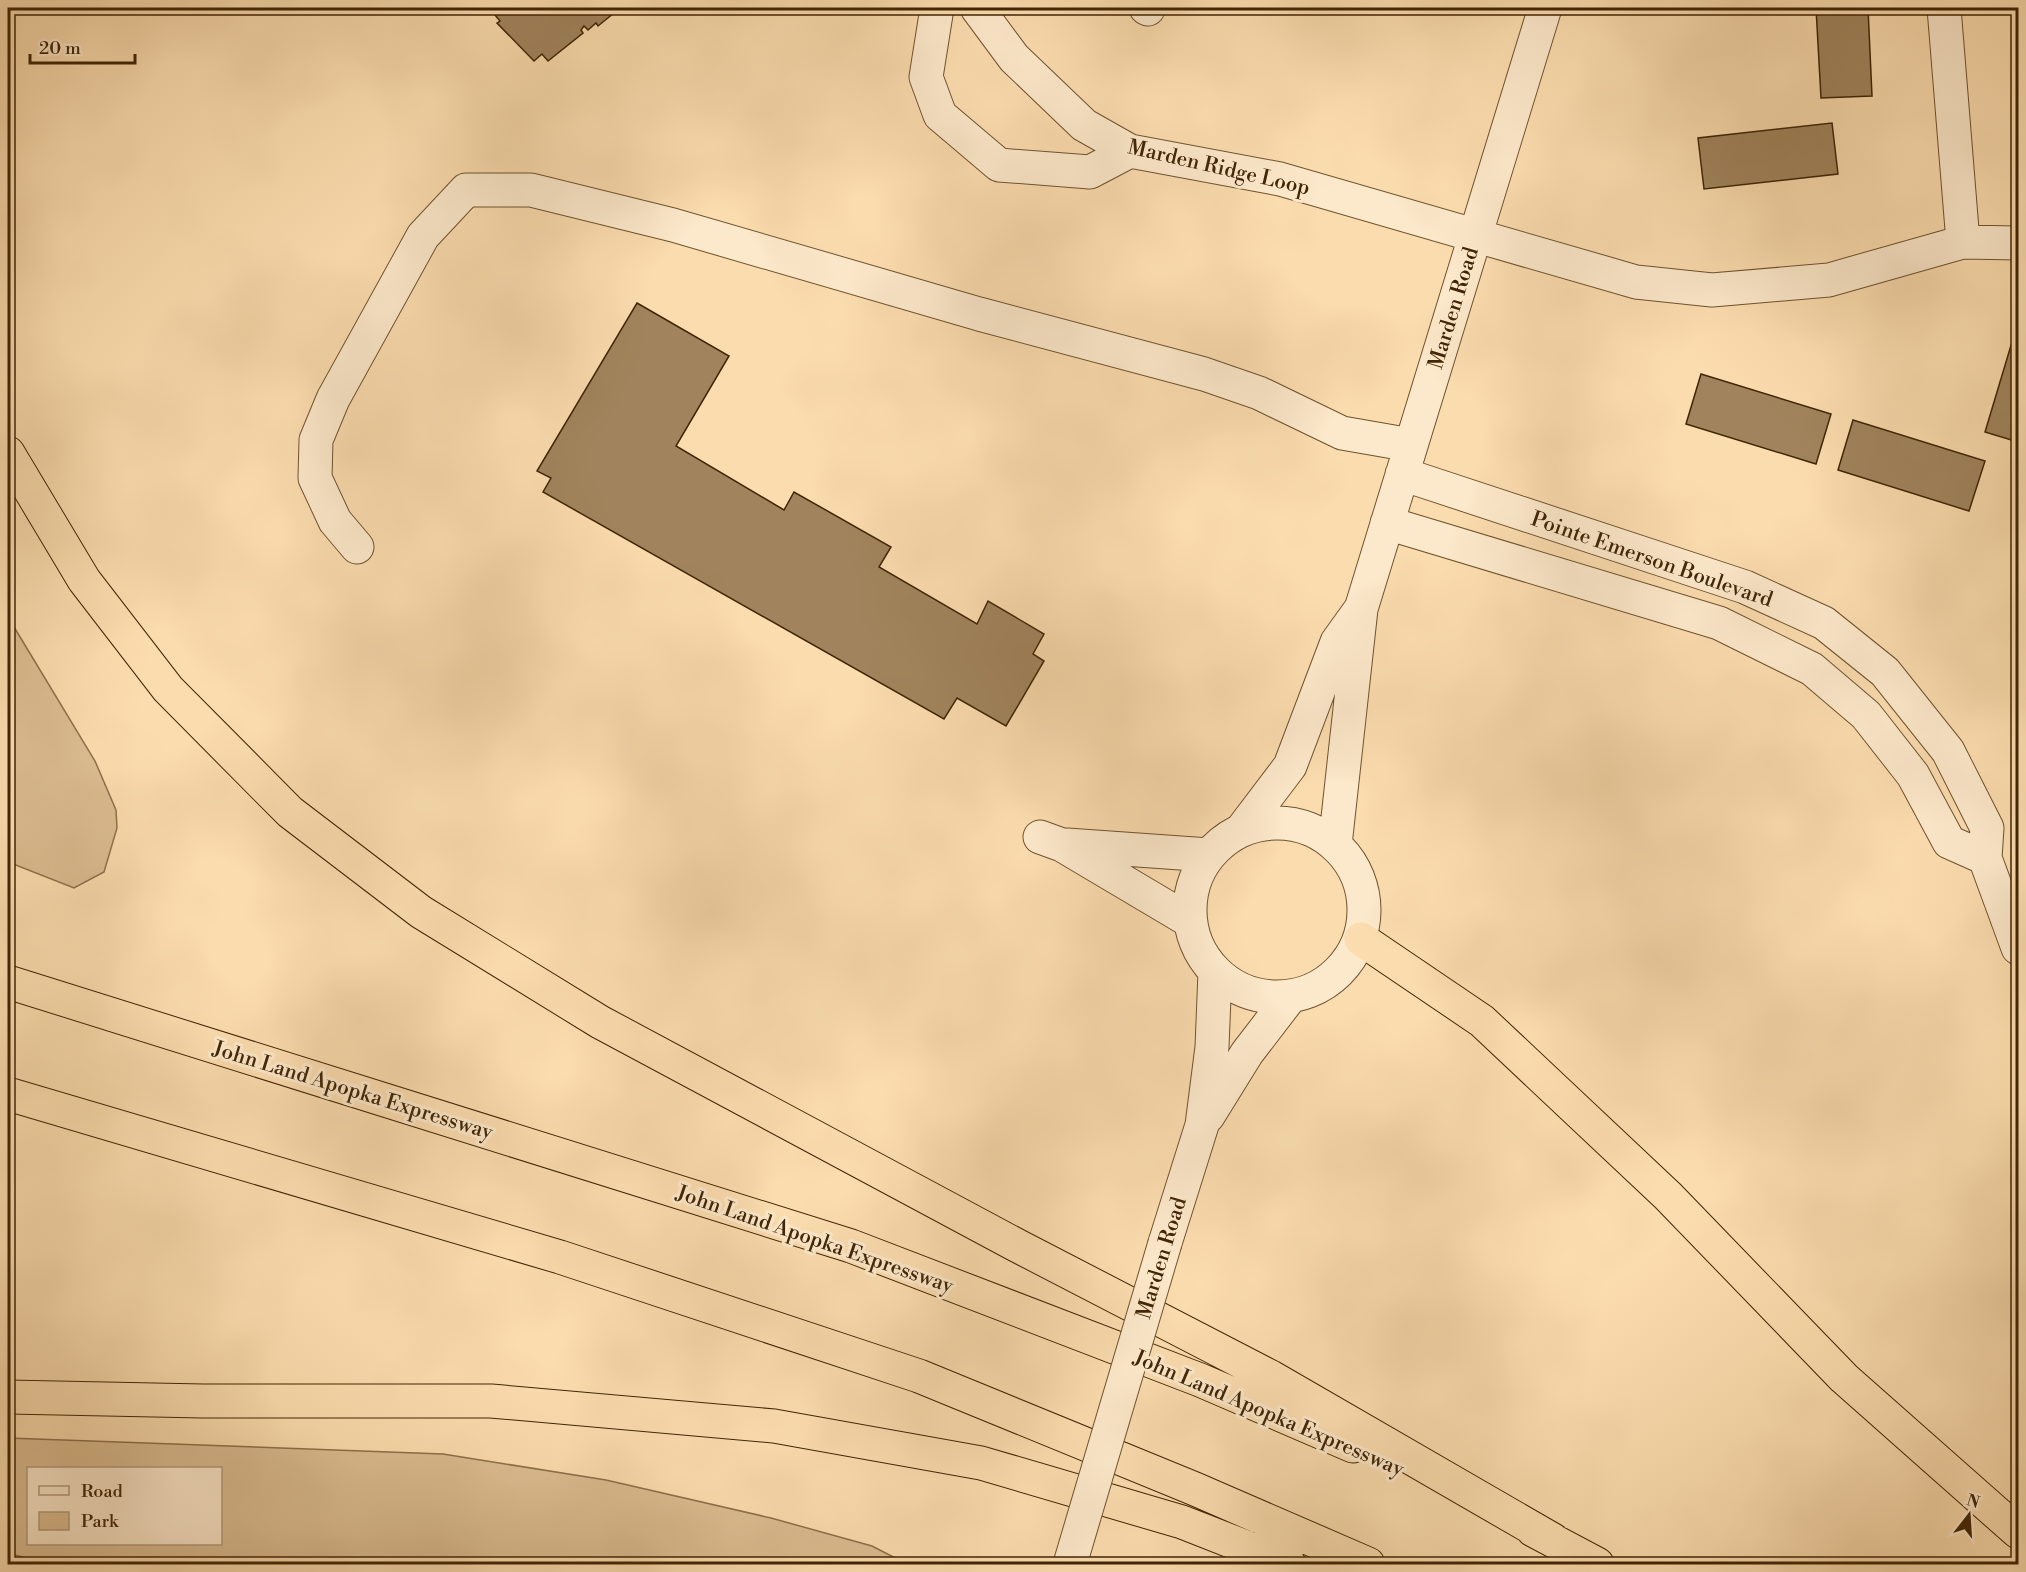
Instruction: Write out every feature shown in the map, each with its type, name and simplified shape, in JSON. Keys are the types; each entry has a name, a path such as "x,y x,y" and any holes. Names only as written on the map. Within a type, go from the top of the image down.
{"highway":[{"path":"8,453 84,580 168,689 290,812 421,912 600,1022 1018,1246 1271,1377 1553,1540"},
{"path":"1361,939 1482,1021 1668,1196 1844,1378 2019,1532"},
{"name":"John Land Apopka Expressway","path":"8,982 851,1246 1200,1380 1324,1433 1553,1540 1597,1564"},
{"path":"8,1094 560,1257 919,1376 1195,1489 1368,1564"},
{"path":"8,1397 214,1401 491,1401 774,1426 981,1463 1182,1522 1289,1564"}],"street":[{"path":"937,8 926,77 940,115 999,165 1090,172 1130,151"},
{"name":"Marden Ridge Loop","path":"977,8 1014,58 1084,125 1130,151 1280,179 1636,282 1712,290 1829,280 1963,242 2019,243"},
{"name":"Marden Road","path":"1335,845 1361,609 1545,8"},
{"path":"1944,8 1963,242"},
{"name":"Pointe Emerson Boulevard","path":"357,547 335,521 315,478 316,440 333,399 423,236 466,190 531,189 673,225 979,314 1204,374 1259,393 1342,434 1611,545 1745,587 1824,623 1885,672 1948,751 1986,828 1985,858 2019,948"},
{"name":"Pointe Emerson Boulevard","path":"1387,523 1719,623 1812,669 1866,715 1913,775 1949,842 1985,858"},
{"path":"1599,588 1611,545"},
{"name":"Marden Road","path":"1243,828 1290,766 1337,642 1361,609"},
{"path":"1851,702 1885,672"},
{"path":"1271,822 1300,825 1326,837 1335,845 1347,856 1361,882 1366,910 1361,939 1350,960 1334,977 1314,990 1290,997 1263,996 1245,991 1215,972 1198,948 1190,921 1190,892 1201,866 1219,843 1243,828 1271,822"},
{"path":"1190,921 1051,841 1209,855"},
{"name":"Marden Road","path":"1070,1564 1202,1125 1212,1047 1215,972"},
{"name":"Marden Road","path":"1202,1125 1247,1053 1290,997"}],"green space":[{"path":"8,617 95,761 116,810 117,828 104,872 74,888 8,862"},
{"path":"8,1438 443,1454 606,1480 771,1518 872,1546 907,1564 47,1564 8,1553"}],"building":[{"path":"498,8 619,9 598,26 596,23 588,30 584,26 581,30 583,33 548,61 542,54 534,61 497,23 500,21 495,15 500,10"},
{"path":"1816,8 1868,8 1872,96 1821,98"},
{"path":"1832,123 1838,174 1704,189 1698,138"},
{"path":"637,303 729,356 676,446 784,510 794,492 891,547 879,567 977,624 988,601 1044,634 1033,654 1044,661 1006,726 957,698 944,719 543,492 551,478 537,471"},
{"path":"2018,322 2018,442 1985,432"},
{"path":"1701,374 1831,414 1816,464 1686,424"},
{"path":"1853,420 1985,461 1969,511 1838,470"}]}
